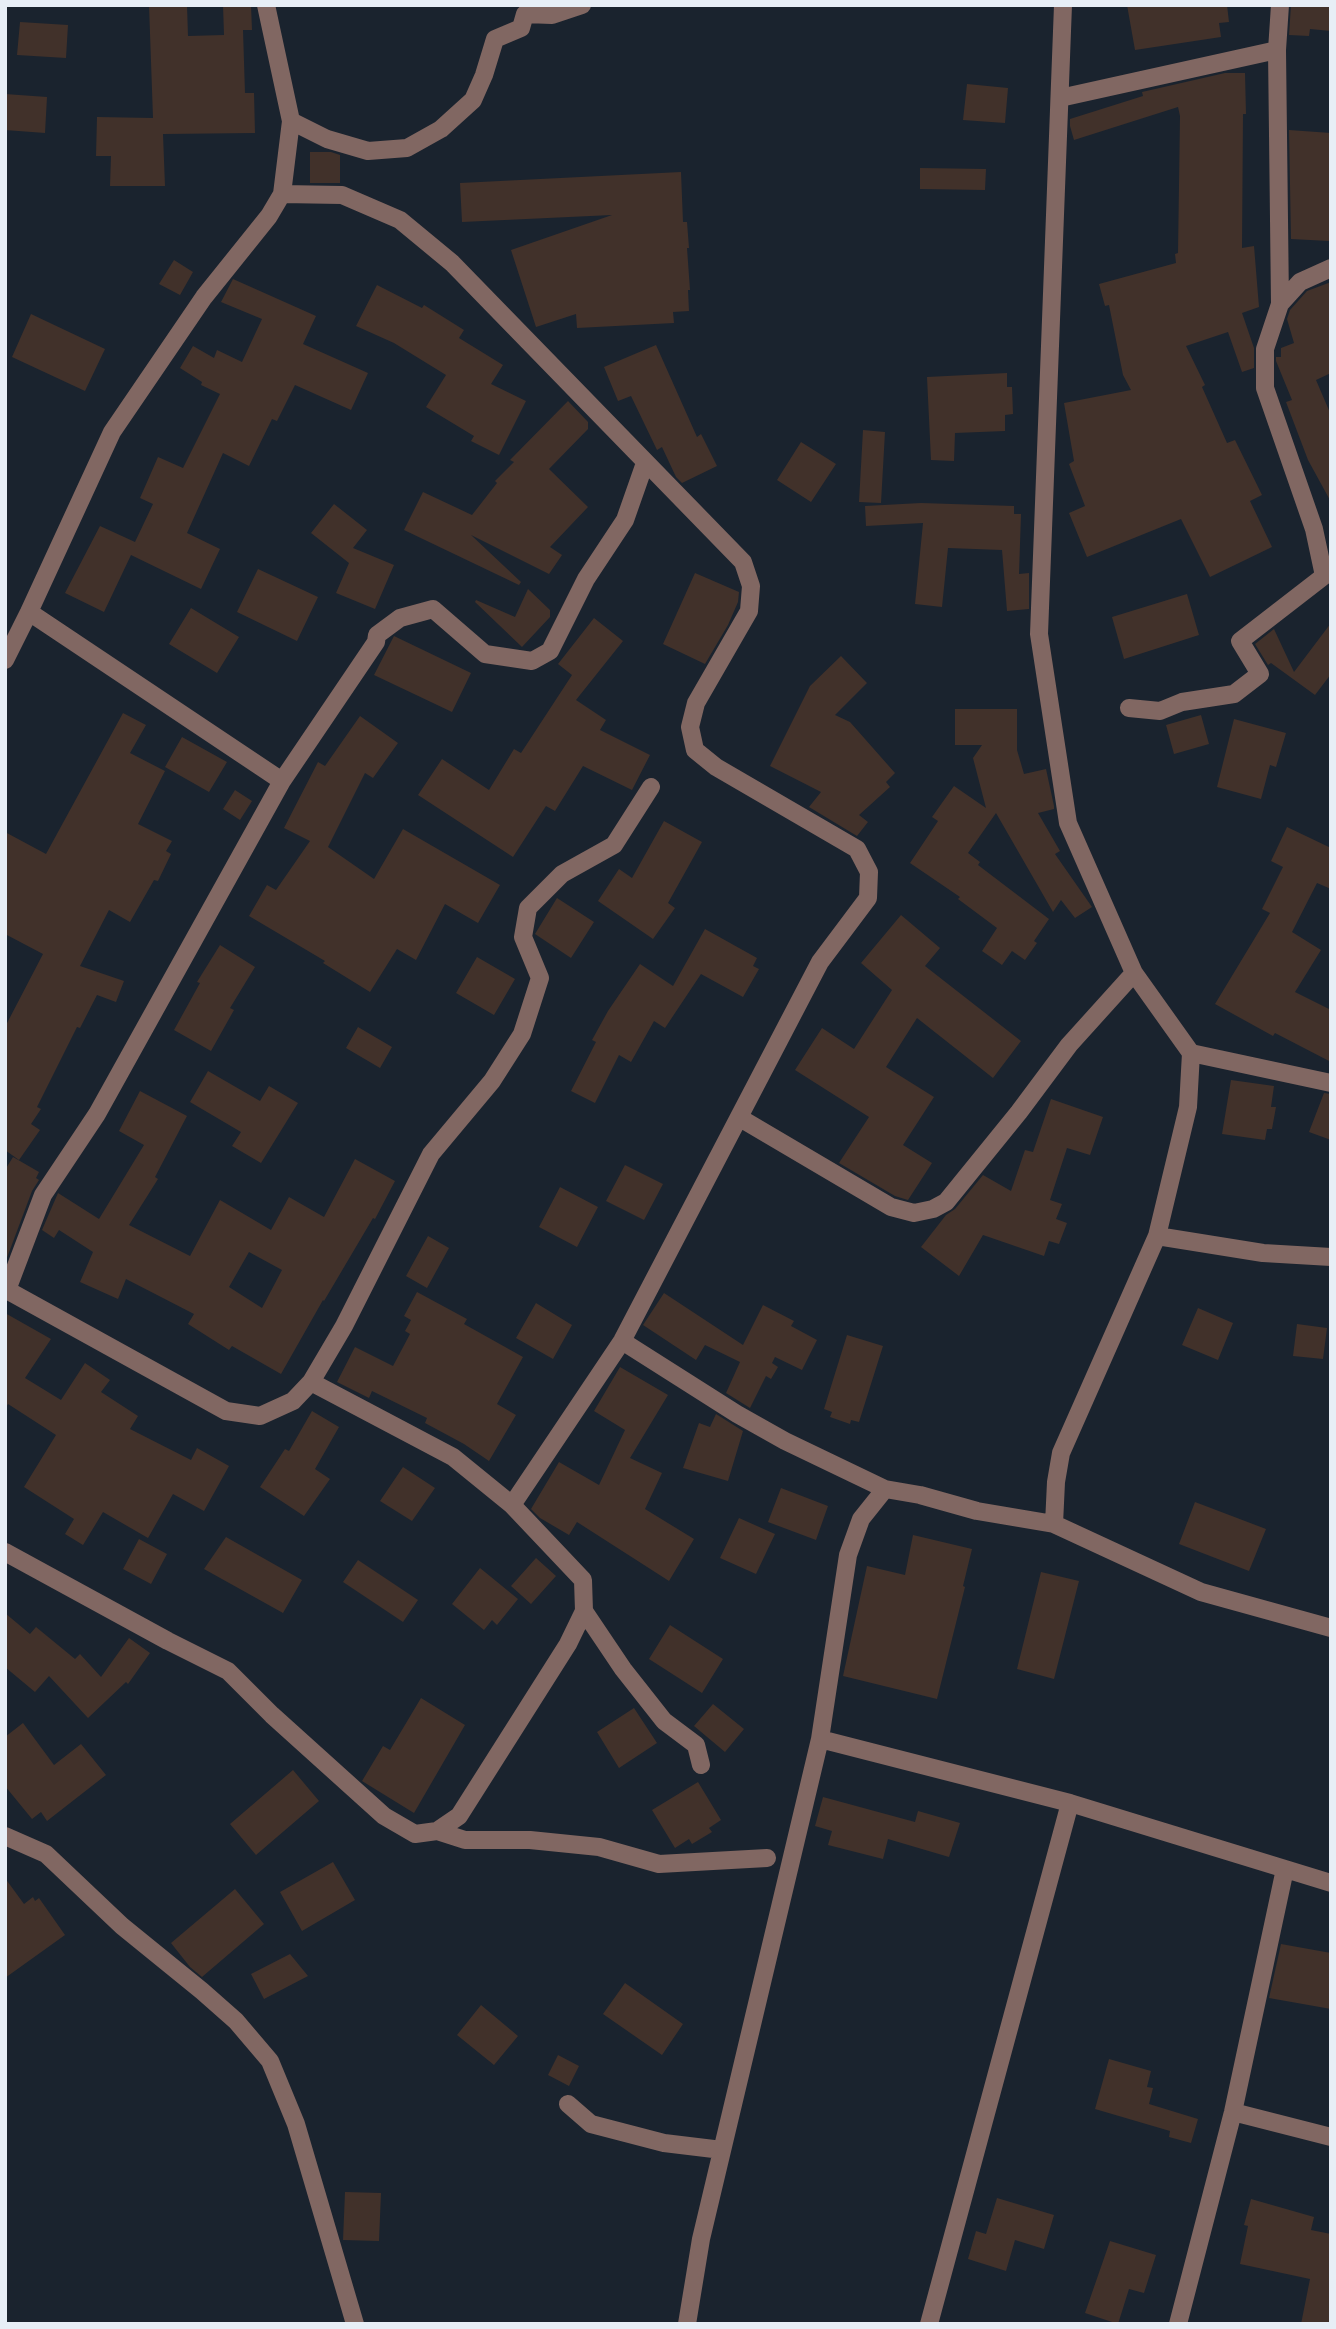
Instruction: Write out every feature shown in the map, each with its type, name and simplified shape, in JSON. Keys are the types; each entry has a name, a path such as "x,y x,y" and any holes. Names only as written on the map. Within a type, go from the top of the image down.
{"street":[{"path":"5,660 112,432 204,297 268,216 282,194 290,121 265,5"},
{"path":"290,121 327,139 368,151 407,148 441,129 473,100 495,39 521,28 525,14 552,15 582,5"},
{"path":"1054,1524 1056,1482 1061,1453 1157,1236 1188,1107 1191,1053 1133,973 1068,823 1039,634 1063,5"},
{"path":"1129,708 1160,711 1182,702 1234,694 1260,674 1240,641 1324,576 1314,529 1265,388 1265,349 1280,304 1277,50 1280,5"},
{"path":"1060,98 1277,50"},
{"path":"282,194 342,195 400,220 452,263 528,338 645,463 743,562 751,586 749,611 696,703 690,727 695,750 716,767 857,849 869,872 868,898 820,962 622,1341 512,1505"},
{"path":"1280,304 1300,282 1331,268"},
{"path":"645,463 625,520 586,579 550,651 532,661 485,654 433,609 400,618 377,635 376,642 282,781 97,1114 43,1195 6,1290 226,1411 260,1416 293,1401 311,1382 344,1326 431,1153 492,1081 522,1034 540,978 523,937 528,908 562,874 614,845 651,787"},
{"path":"29,612 282,781"},
{"path":"740,1118 891,1207 914,1213 933,1209 946,1202 1069,1045 1133,973"},
{"path":"1191,1053 1331,1083"},
{"path":"1157,1236 1263,1253 1331,1257"},
{"path":"622,1341 737,1414 785,1441 885,1489 920,1495 977,1511 1054,1524 1201,1592 1331,1628"},
{"path":"311,1382 453,1457 512,1505 583,1580 584,1611 568,1644 459,1816 438,1831"},
{"path":"687,2324 701,2239 820,1738 848,1555 861,1519 885,1489"},
{"path":"5,1552 168,1642 228,1671 272,1715 384,1816 415,1834 438,1831 465,1840 530,1840 599,1847 659,1864 766,1858"},
{"path":"584,1611 623,1669 664,1721 696,1745 701,1765"},
{"path":"820,1738 1070,1803 1331,1883"},
{"path":"929,2324 1070,1803"},
{"path":"5,1836 46,1854 122,1926 236,2021 270,2060 296,2124 355,2324"},
{"path":"1178,2324 1233,2112 1285,1869"},
{"path":"568,2104 591,2124 664,2143 722,2150"},
{"path":"1233,2112 1331,2137"}],"building":[{"path":"149,5 187,5 188,36 224,35 223,5 251,5 252,30 243,30 245,93 254,93 255,133 163,134 165,186 110,186 111,156 96,156 97,117 153,118"},
{"path":"1127,5 1227,5 1229,22 1219,23 1221,37 1135,50"},
{"path":"1291,5 1331,5 1331,31 1310,29 1309,36 1289,35"},
{"path":"20,22 68,25 66,58 17,55"},
{"path":"1225,73 1245,73 1242,248 1254,246 1259,307 1242,313 1254,348 1254,368 1242,372 1228,332 1186,346 1205,385 1202,387 1227,443 1235,440 1262,495 1250,501 1272,547 1210,577 1181,519 1087,557 1069,513 1085,506 1069,464 1074,461 1064,403 1131,390 1123,375 1109,305 1105,306 1099,284 1176,263 1180,116 1178,107 1074,140 1070,119 1143,96 1142,92"},
{"path":"967,84 1008,88 1005,123 963,120"},
{"path":"5,94 47,97 45,133 5,130"},
{"path":"1289,130 1331,133 1329,241 1291,239"},
{"path":"310,152 340,155 340,183 310,183"},
{"path":"920,168 986,169 985,190 920,189"},
{"path":"681,172 683,222 687,222 689,248 690,290 689,311 673,312 674,323 577,328 576,314 536,327 511,250 612,215 462,222 460,183"},
{"path":"174,260 193,272 180,295 159,284"},
{"path":"233,279 316,316 303,344 368,373 351,410 295,385 277,421 272,419 249,466 223,453 187,533 220,549 201,589 131,555 104,612 65,593 100,526 135,542 153,504 140,498 158,457 183,468 220,394 201,385 202,382 180,368 193,346 214,358 217,350 242,362 262,319 221,302"},
{"path":"1331,282 1331,373 1316,380 1331,415 1331,502 1308,460 1286,402 1292,400 1276,357 1281,357 1281,348 1294,343 1287,319 1290,310 1307,291"},
{"path":"377,285 422,308 424,305 464,330 459,338 503,365 491,384 526,401 499,455 471,441 474,436 426,407 446,375 394,343 356,326"},
{"path":"31,314 105,349 85,391 12,357"},
{"path":"656,345 697,437 701,434 717,466 682,483 676,477 662,447 657,450 631,396 618,401 604,367"},
{"path":"1007,373 1007,387 1012,387 1013,414 1005,415 1005,431 955,433 954,461 931,460 927,377"},
{"path":"568,401 588,422 588,429 549,469 588,507 550,547 562,555 549,574 471,535 521,582 519,585 404,530 423,492 472,515 497,483 495,481 514,462 510,460"},
{"path":"863,430 885,432 881,503 859,502"},
{"path":"801,442 836,464 811,502 777,480"},
{"path":"921,503 1014,506 1014,514 1021,514 1019,574 1029,573 1029,609 1007,611 1002,550 948,548 942,607 915,604 923,523 866,526 865,506"},
{"path":"334,504 367,530 353,548 394,565 375,609 336,593 349,563 311,533"},
{"path":"258,569 318,597 297,641 237,612"},
{"path":"695,573 739,592 738,602 728,625 705,664 663,644"},
{"path":"528,589 550,610 550,617 522,647 475,602 476,600 515,617"},
{"path":"1187,594 1199,635 1124,659 1112,617"},
{"path":"191,608 239,637 217,673 169,644"},
{"path":"594,618 623,641 576,700 606,720 600,730 650,755 632,790 583,766 555,811 546,806 513,857 418,795 442,759 489,790 514,749 521,753 572,675 558,664"},
{"path":"1331,623 1331,674 1315,695 1271,663 1268,665 1255,644 1274,629 1294,672"},
{"path":"394,636 471,673 452,712 374,675"},
{"path":"841,656 867,683 835,715 850,722 895,773 886,782 890,787 859,815 868,822 857,836 809,807 821,792 770,766 810,686"},
{"path":"955,709 1017,709 1017,750 1024,774 1046,769 1054,806 1054,809 1038,813 1060,851 1055,854 1092,907 1075,918 1061,900 1053,912 996,813 968,853 980,862 978,865 1049,919 1025,960 1012,951 1002,965 982,951 997,928 958,899 960,897 910,863 938,821 932,817 954,786 986,808 973,758 982,745 955,745"},
{"path":"123,713 146,725 130,753 165,771 138,824 172,841 166,851 171,854 158,881 154,880 130,922 109,910 80,966 124,981 116,1002 97,995 80,1028 77,1027 37,1107 41,1109 31,1124 40,1130 19,1160 5,1150 5,1027 43,954 5,934 5,832 46,854"},
{"path":"1201,715 1209,744 1174,754 1166,725"},
{"path":"360,716 398,743 373,778 365,773 328,847 374,879 403,829 500,885 478,923 445,904 416,960 397,949 370,992 323,963 325,961 249,916 267,885 276,890 310,841 284,828 318,762 325,766"},
{"path":"1234,719 1286,733 1276,767 1270,765 1261,799 1217,787"},
{"path":"182,737 227,762 209,792 165,767"},
{"path":"235,790 252,801 240,820 223,809"},
{"path":"664,821 702,842 668,903 675,908 653,939 598,901 619,869 632,878"},
{"path":"1287,827 1331,848 1331,889 1317,883 1292,932 1321,950 1295,992 1331,1010 1331,1062 1275,1033 1273,1036 1215,1004 1270,913 1262,909 1283,867 1271,861"},
{"path":"557,898 594,922 571,958 535,934"},
{"path":"901,915 940,948 925,966 1021,1041 993,1078 917,1018 886,1067 934,1097 903,1145 932,1163 908,1200 895,1196 839,1163 869,1117 795,1070 822,1028 854,1049 892,990 861,963"},
{"path":"705,929 757,958 753,966 759,969 743,997 701,974 665,1028 654,1021 631,1062 619,1055 595,1103 571,1091 596,1042 592,1040 640,964 673,986"},
{"path":"220,945 255,967 230,1008 234,1010 211,1051 174,1030 200,983 197,982"},
{"path":"477,957 515,979 494,1015 456,993"},
{"path":"358,1027 392,1047 380,1068 346,1048"},
{"path":"208,1071 260,1101 269,1086 298,1103 261,1163 232,1146 241,1132 190,1102"},
{"path":"1231,1080 1274,1086 1271,1107 1276,1107 1272,1129 1267,1129 1265,1140 1222,1134"},
{"path":"140,1091 187,1116 155,1177 158,1179 129,1225 190,1256 220,1200 271,1230 289,1197 324,1217 355,1159 395,1181 375,1219 373,1218 323,1300 281,1374 232,1346 229,1350 188,1324 194,1314 126,1279 118,1299 80,1282 93,1252 59,1230 54,1238 42,1230 58,1193 99,1219 144,1145 119,1131","holes":["249,1252 282,1270 262,1308 229,1287"]},
{"path":"1324,1093 1331,1094 1331,1140 1309,1132"},
{"path":"1051,1099 1103,1117 1090,1155 1067,1148 1050,1200 1062,1204 1056,1219 1067,1223 1059,1244 1049,1241 1044,1256 983,1235 959,1276 921,1247 983,1175 1011,1191 1025,1150 1033,1152"},
{"path":"13,1157 39,1172 36,1178 39,1180 32,1191 5,1263 5,1170"},
{"path":"625,1165 663,1184 644,1220 606,1201"},
{"path":"560,1187 598,1207 577,1247 539,1227"},
{"path":"428,1236 449,1248 427,1288 406,1276"},
{"path":"417,1292 467,1319 464,1324 523,1357 497,1404 516,1415 489,1461 425,1423 427,1418 372,1391 369,1398 337,1382 355,1347 393,1366 410,1334 405,1331 411,1320 404,1316"},
{"path":"664,1293 743,1345 763,1305 794,1321 791,1326 817,1340 802,1370 775,1357 772,1363 778,1367 771,1379 766,1376 750,1408 726,1393 740,1362 705,1345 696,1360 643,1325"},
{"path":"536,1303 572,1325 553,1359 516,1338"},
{"path":"1198,1308 1233,1323 1218,1360 1182,1345"},
{"path":"5,1313 51,1339 25,1378 61,1400 85,1363 110,1380 101,1392 138,1416 130,1429 191,1460 197,1448 229,1466 204,1511 173,1494 148,1538 103,1512 83,1545 65,1534 74,1519 24,1487 56,1435 8,1404 5,1409"},
{"path":"1297,1324 1327,1328 1323,1359 1293,1356"},
{"path":"847,1335 883,1346 859,1422 851,1420 850,1424 830,1417 832,1412 824,1409"},
{"path":"620,1367 668,1395 630,1458 662,1473 645,1509 694,1539 669,1581 577,1522 569,1535 540,1518 531,1509 559,1462 599,1485 625,1430 594,1411"},
{"path":"312,1411 339,1427 315,1469 330,1479 304,1516 260,1487 285,1449 289,1451"},
{"path":"716,1414 743,1431 728,1481 683,1468 699,1423 710,1427"},
{"path":"403,1467 435,1488 412,1521 380,1501"},
{"path":"781,1488 828,1506 816,1540 768,1522"},
{"path":"1195,1502 1266,1529 1249,1571 1179,1544"},
{"path":"739,1518 775,1534 756,1574 720,1558"},
{"path":"913,1535 972,1549 937,1699 843,1676 867,1566 905,1575"},
{"path":"226,1537 302,1580 283,1613 204,1569"},
{"path":"139,1539 167,1554 151,1584 123,1569"},
{"path":"536,1558 556,1576 531,1604 511,1586"},
{"path":"358,1560 418,1600 403,1622 343,1582"},
{"path":"480,1568 518,1599 497,1625 492,1620 484,1630 452,1604"},
{"path":"1041,1572 1079,1581 1054,1679 1017,1669"},
{"path":"5,1613 30,1634 36,1627 75,1659 80,1654 101,1677 129,1638 150,1653 128,1684 126,1682 88,1718 49,1676 35,1692 5,1667"},
{"path":"670,1625 723,1659 702,1693 649,1659"},
{"path":"421,1698 465,1725 414,1813 362,1781 383,1746 390,1750"},
{"path":"713,1704 744,1729 725,1752 694,1726"},
{"path":"634,1708 657,1743 619,1768 597,1732"},
{"path":"23,1723 54,1765 81,1744 106,1775 47,1821 41,1812 32,1819 5,1786 5,1737"},
{"path":"293,1770 319,1801 256,1855 230,1824"},
{"path":"698,1782 721,1820 709,1828 712,1832 692,1844 689,1839 675,1848 652,1810"},
{"path":"823,1797 915,1822 918,1811 960,1823 949,1857 888,1839 883,1859 828,1845 832,1831 815,1826"},
{"path":"333,1862 355,1900 302,1931 280,1892"},
{"path":"5,1878 24,1904 33,1897 35,1901 39,1898 65,1935 5,1978"},
{"path":"235,1889 264,1924 202,1977 190,1967 171,1943"},
{"path":"1281,1944 1331,1953 1331,2009 1269,1998"},
{"path":"290,1954 308,1976 264,1999 251,1974"},
{"path":"625,1983 683,2024 662,2055 603,2014"},
{"path":"481,2005 518,2036 494,2065 457,2035"},
{"path":"558,2055 579,2066 569,2086 548,2075"},
{"path":"1109,2059 1151,2071 1147,2087 1153,2088 1149,2104 1198,2119 1191,2143 1169,2137 1170,2131 1095,2109"},
{"path":"345,2192 381,2193 379,2241 343,2240"},
{"path":"997,2198 1054,2215 1044,2249 1015,2240 1006,2271 968,2259 976,2231 986,2234"},
{"path":"1251,2199 1314,2217 1311,2230 1331,2234 1331,2324 1301,2324 1310,2279 1240,2264 1248,2226 1244,2225"},
{"path":"1110,2241 1156,2255 1144,2293 1129,2289 1118,2324 1085,2313"}]}
